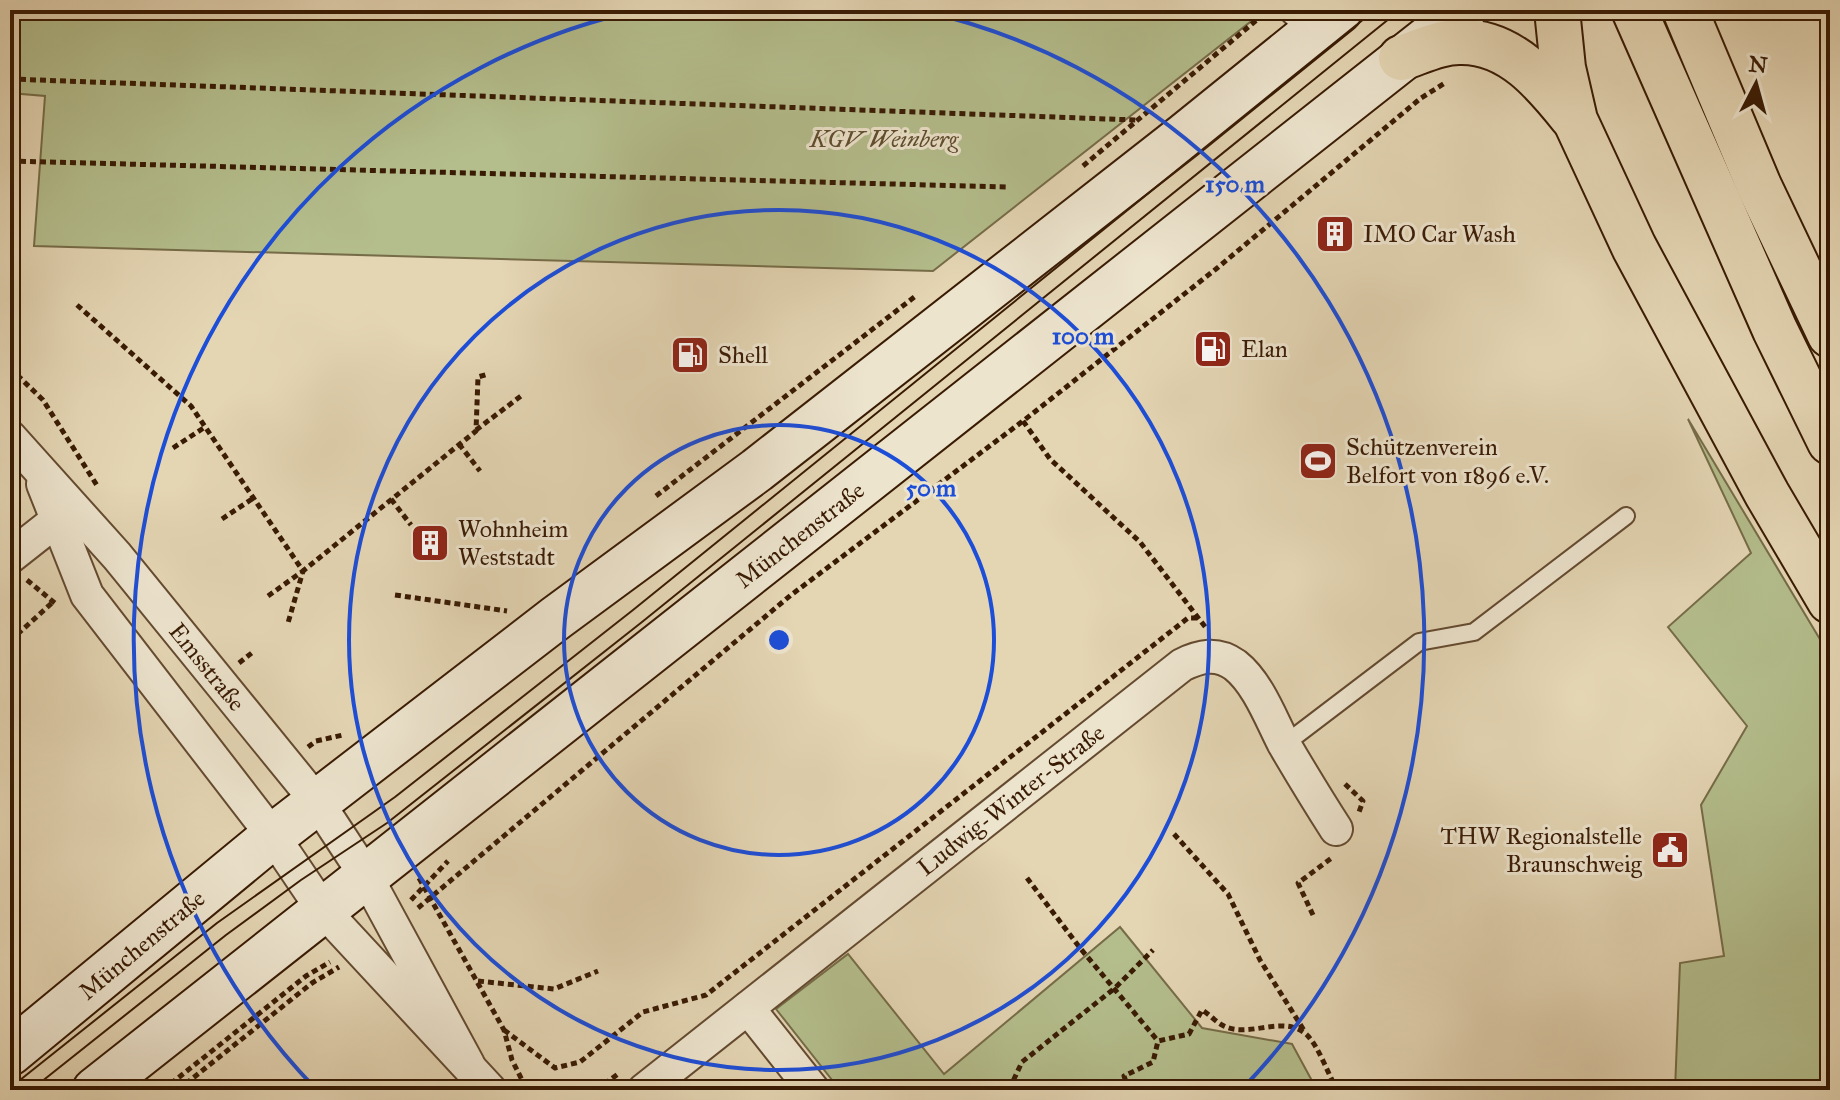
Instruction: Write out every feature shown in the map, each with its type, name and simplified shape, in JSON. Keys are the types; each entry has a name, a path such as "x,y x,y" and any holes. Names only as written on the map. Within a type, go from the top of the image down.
{"highway":[{"path":"1557,10 1563,68 1575,120 1634,247 1767,494 1830,601"},
{"path":"1634,10 1775,330 1830,442"},
{"path":"1688,18 1759,186 1830,335"},
{"path":"1401,58 1437,46 1462,42 1497,48 1544,82 1575,120"}],"main road":[{"name":"Münchenstraße","path":"95,1090 1464,10"},
{"name":"Münchenstraße","path":"10,1053 273,836 556,618 757,470 1312,18"}],"street":[{"name":"Emsstraße","path":"10,437 36,466 67,515 335,789 366,876"},
{"name":"Emsstraße","path":"67,515 87,595 273,836"},
{"path":"17,567 67,515"},
{"path":"1211,656 1236,666 1254,688 1336,842"},
{"name":"Ludwig-Winter-Straße","path":"644,1090 1182,665 1211,656"},
{"path":"273,836 323,910 490,1090"},
{"path":"366,876 468,1064"},
{"path":"748,1008 813,1090"}],"lane":[{"path":"1285,744 1419,642 1474,632 1626,516"}],"path":[{"path":"10,79 1137,120"},
{"path":"394,928 791,595 1023,421 1216,269 1421,98 1447,82"},
{"path":"10,161 1007,187"},
{"path":"77,305 191,406 303,571"},
{"path":"476,431 478,377 488,374"},
{"path":"268,596 521,396"},
{"path":"1023,421 1050,459 1140,542 1206,628 1211,656"},
{"path":"173,448 205,427"},
{"path":"459,444 480,471"},
{"path":"222,519 252,499"},
{"path":"391,499 411,525"},
{"path":"10,641 54,601 17,567"},
{"path":"288,623 303,571"},
{"path":"395,595 508,611"},
{"path":"504,1030 555,1068 580,1062 643,1012 706,995 1188,618 1198,618"},
{"path":"316,741 330,748 335,789"},
{"path":"1174,834 1228,894 1260,960 1316,1046 1337,1090"},
{"path":"1313,915 1298,883 1336,842"},
{"path":"402,846 504,1030 512,1060 527,1090"},
{"path":"1027,878 1158,1041"},
{"path":"1013,1090 1014,1079 1022,1062 1115,988 1153,950"},
{"path":"178,1090 312,983 364,952"},
{"path":"477,981 554,989 598,971"},
{"path":"1158,1041 1189,1034 1202,1010 1223,1026 1241,1029 1280,1026 1305,1032"},
{"path":"1129,1090 1124,1076 1153,1062 1158,1041"}],"green space":[{"name":"KGV Weinberg","path":"10,10 1258,10 1259,15 933,271 34,246 45,96 10,93"},
{"path":"1688,419 1830,656 1830,1090 1675,1090 1680,963 1724,956 1701,805 1747,726 1668,627 1751,553"},
{"path":"1120,927 1202,1028 1292,1044 1317,1090 840,1090 776,1009 848,954 944,1074"}],"tram line":[{"path":"10,1088 217,923 395,797 633,610 1375,10"},
{"path":"31,1090 226,935 387,823 642,622 1400,10"}],"place":[{"name":"IMO Car Wash","path":"1335,234"},
{"name":"Elan","path":"1213,349"},
{"name":"Shell","path":"690,355"},
{"name":"Schützenverein Belfort von 1896 e.V.","path":"1318,461"},
{"name":"Wohnheim Weststadt","path":"430,543"},
{"name":"THW Regionalstelle Braunschweig","path":"1670,850"}]}
